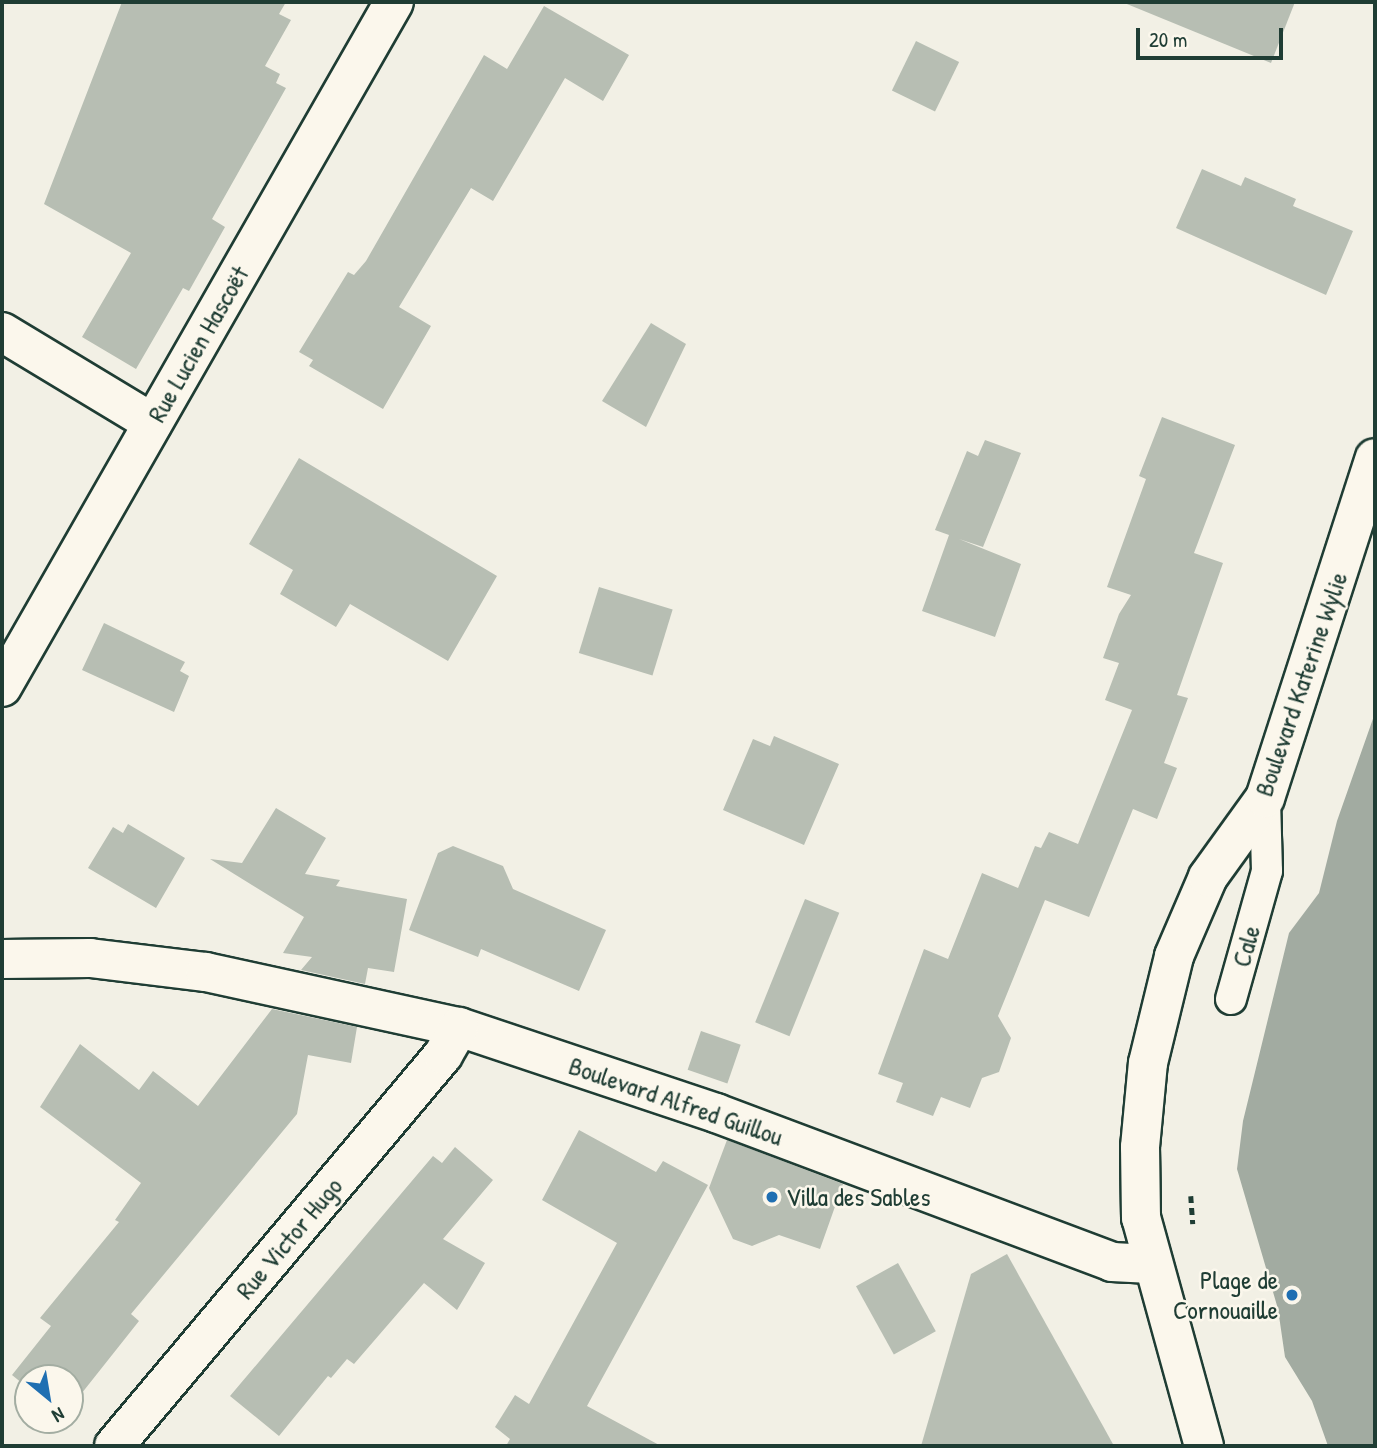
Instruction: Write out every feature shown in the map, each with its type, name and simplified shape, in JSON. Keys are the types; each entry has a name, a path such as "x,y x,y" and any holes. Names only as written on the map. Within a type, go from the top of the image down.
{"street":[{"name":"Rue Lucien Hascoët","path":"2,687 394,2"},
{"path":"2,332 153,423"},
{"name":"Boulevard Katerine Wylie","path":"1151,1264 1139,1192 1143,1101 1154,1035 1174,956 1208,877 1265,798 1375,458"},
{"name":"Boulevard Alfred Guillou","path":"2,959 90,958 206,972 459,1027 716,1113 1112,1262 1151,1264"},
{"name":"Rue Victor Hugo","path":"114,1446 443,1055 459,1027"},
{"path":"1151,1264 1205,1446"}],"lane":[{"name":"Cale","path":"1231,999 1267,871 1265,798"}],"path":[{"path":"1191,1196 1193,1224"}],"shaded area":[{"path":"1375,713 1375,1446 1328,1446 1312,1401 1285,1357 1278,1309 1237,1169 1243,1121 1289,933 1319,893 1337,821"}],"building":[{"path":"122,2 286,2 279,14 291,20 265,66 280,74 276,83 286,88 212,219 225,227 189,291 183,288 136,369 82,337 131,253 44,204"},
{"path":"1122,2 1295,2 1271,63"},
{"path":"544,6 629,55 603,101 565,78 493,201 471,188 399,307 431,326 383,409 309,366 313,360 299,352 348,272 354,275 366,261 484,55 507,69"},
{"path":"916,41 959,62 935,111 892,90"},
{"path":"1202,169 1241,186 1245,177 1296,199 1293,206 1353,231 1326,295 1176,228"},
{"path":"651,323 686,344 646,427 602,401"},
{"path":"1162,417 1235,445 1194,553 1223,563 1177,695 1188,698 1164,763 1177,768 1157,819 1133,809 1089,917 1045,900 998,1016 1011,1038 999,1072 982,1078 970,1108 941,1097 933,1116 896,1102 903,1083 878,1074 924,949 948,959 982,873 1018,888 1035,846 1041,848 1049,832 1078,844 1132,710 1105,700 1119,663 1103,658 1119,614 1131,595 1107,587 1146,479 1139,476"},
{"path":"985,440 1021,453 983,547 959,539 1021,564 995,637 922,611 949,535 935,530 967,451 978,456"},
{"path":"299,458 497,576 448,661 350,604 336,627 280,594 293,570 249,544"},
{"path":"599,587 673,610 652,675 579,653"},
{"path":"104,623 185,662 180,671 189,676 174,712 82,670"},
{"path":"774,736 839,764 804,845 723,810 753,739 770,746"},
{"path":"276,808 326,838 305,874 340,880 336,886 407,899 394,972 368,968 365,984 301,970 312,957 283,953 304,917 210,859 242,863"},
{"path":"128,824 185,858 156,908 88,868 113,827 123,833"},
{"path":"453,846 503,866 513,889 606,930 579,991 481,949 478,957 409,930 438,853"},
{"path":"805,899 839,913 789,1036 755,1022"},
{"path":"272,1009 357,1027 351,1063 308,1055 297,1114 131,1314 139,1321 84,1390 84,1364 21,1364 51,1326 40,1318 119,1222 115,1220 141,1183 40,1107 80,1044 139,1090 153,1071 198,1106"},
{"path":"701,1031 741,1045 727,1083 688,1070"},
{"path":"579,1130 656,1172 663,1161 708,1185 587,1406 661,1446 506,1446 510,1439 495,1427 515,1395 529,1404 617,1243 542,1200"},
{"name":"Villa des Sables","path":"727,1140 843,1184 820,1249 779,1235 752,1246 733,1239 709,1188"},
{"path":"455,1147 493,1180 443,1239 485,1263 457,1310 424,1283 354,1364 347,1359 331,1378 328,1376 279,1436 230,1396 433,1156 442,1163"},
{"path":"1007,1254 1114,1446 921,1446 971,1274"},
{"path":"898,1263 936,1331 894,1354 856,1286"}],"place":[{"name":"Villa des Sables","path":"772,1197"},
{"name":"Plage de Cornouaille","path":"1292,1295"}]}
